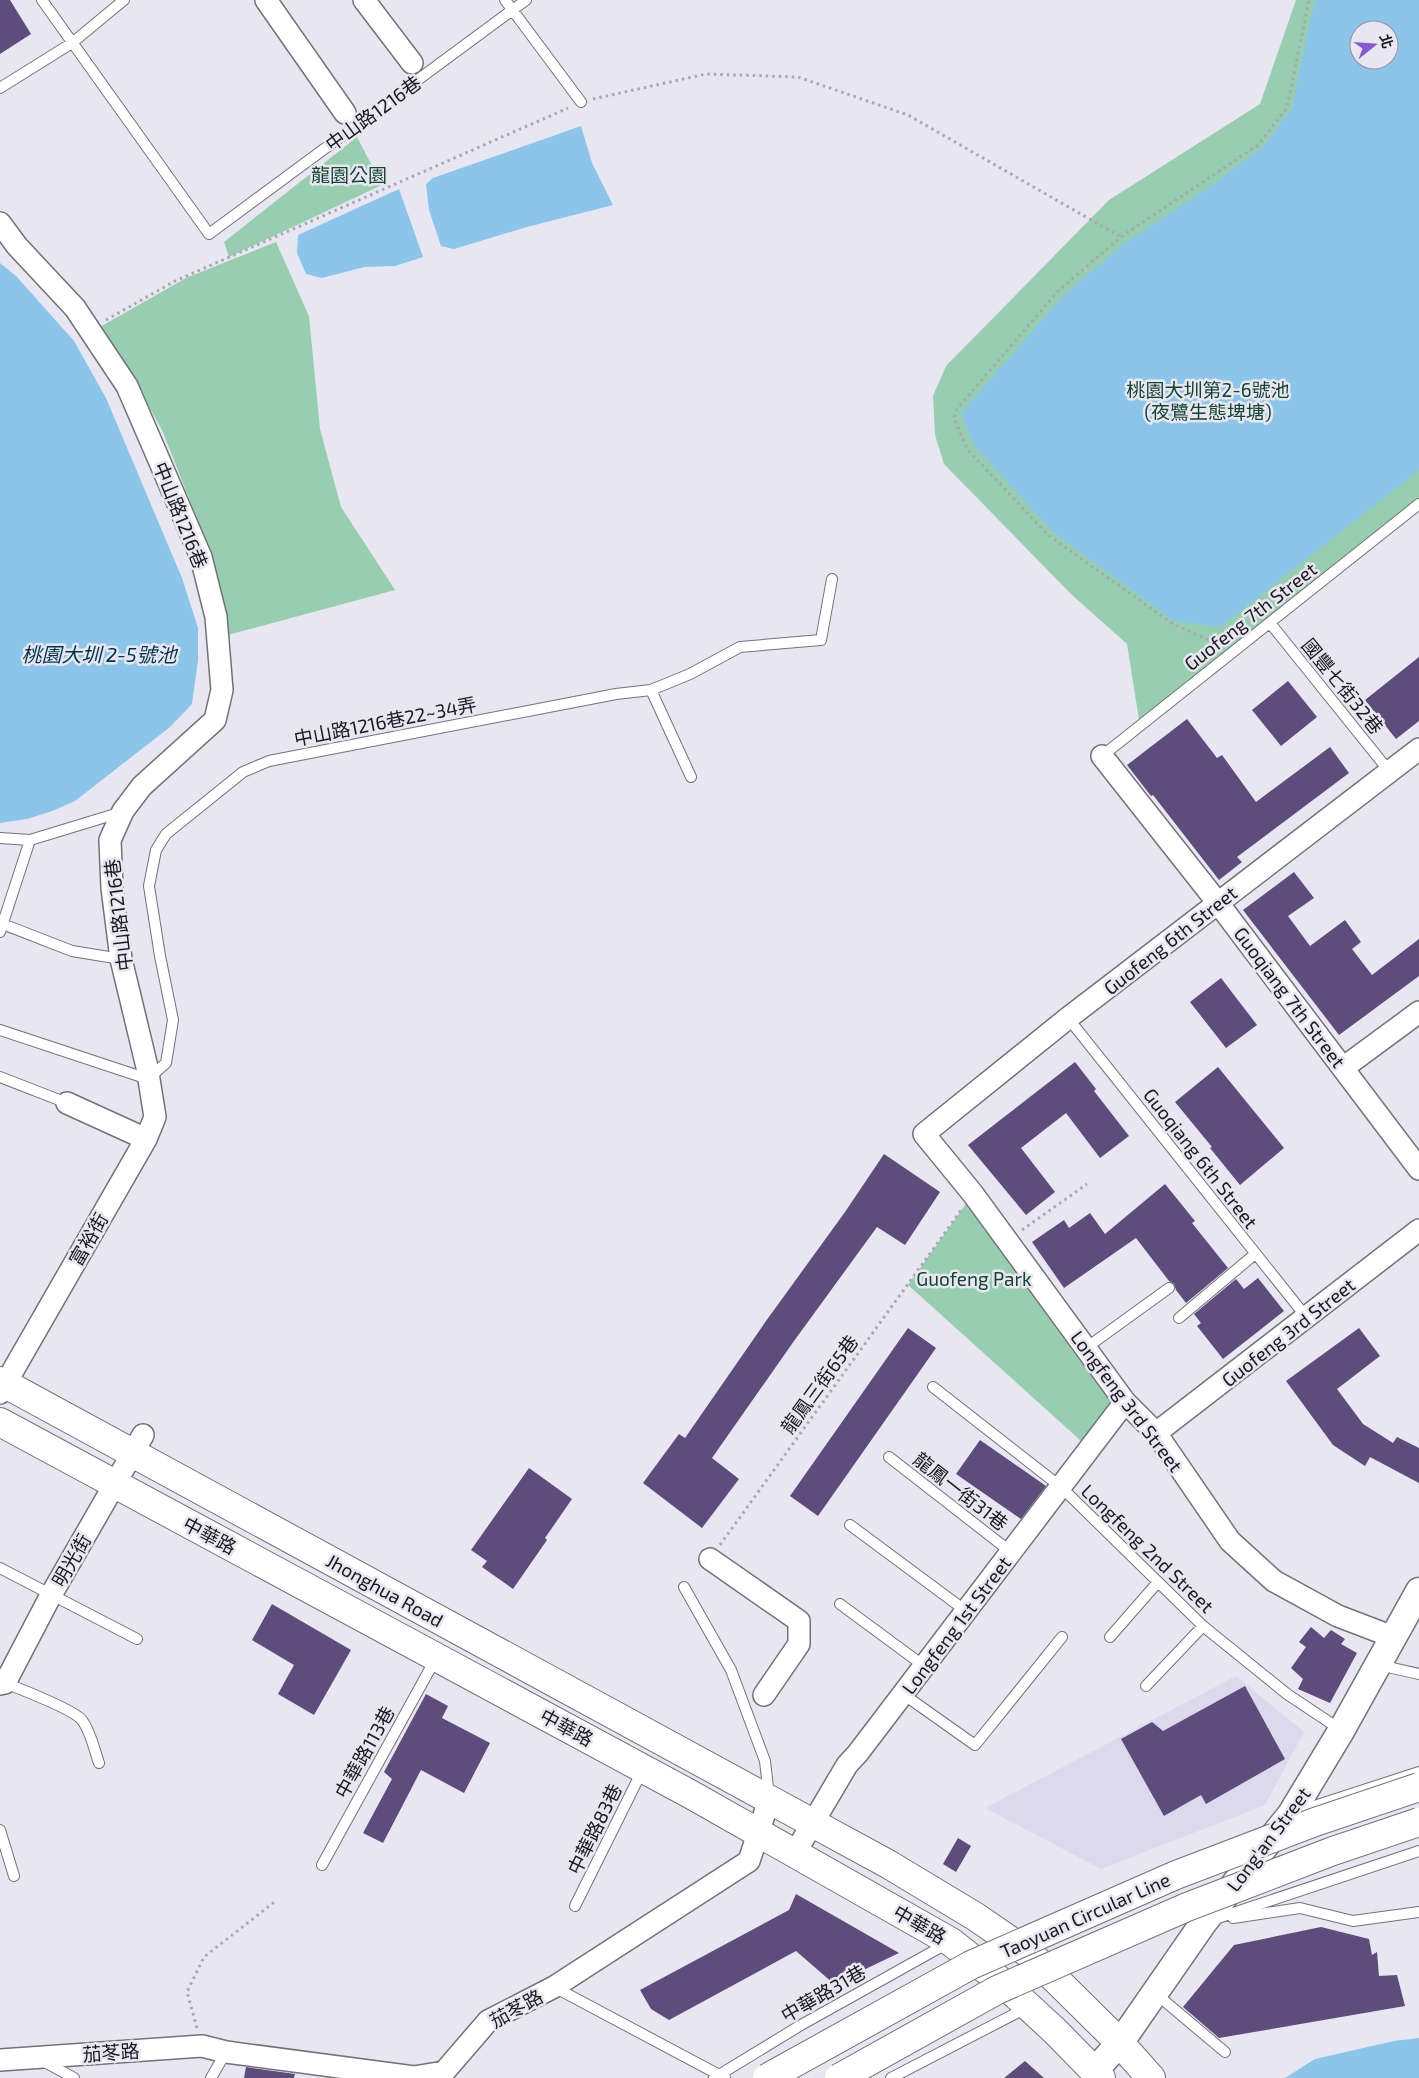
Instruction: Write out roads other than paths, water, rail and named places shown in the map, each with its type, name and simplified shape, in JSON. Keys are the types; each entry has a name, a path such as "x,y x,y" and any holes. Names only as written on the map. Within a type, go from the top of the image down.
{"main road":[{"name":"Jhonghua Road","path":"2,1386 137,1444 769,1800"},
{"name":"中華路","path":"0,1422 643,1768 951,1942 1028,2007 1091,2074"},
{"name":"Taoyuan Circular Line","path":"767,2078 971,1965 1176,1875 1315,1822 1419,1786"},
{"name":"中華路","path":"769,1800 888,1864 976,1917 1031,1955 1120,2043 1151,2078"},
{"name":"Taoyuan Circular Line","path":"839,2078 997,1990 1042,1970 1187,1907 1333,1851 1419,1822"}],"street":[{"path":"266,0 345,113"},
{"path":"364,0 412,63"},
{"name":"中山路1216巷","path":"0,223 17,246 75,308 127,386 201,557 216,616 222,690 215,720 142,786 122,811 110,840 112,888 121,959 148,1079"},
{"name":"Guofeng 6th Street","path":"924,1134 1068,1018 1419,749"},
{"name":"Guoqiang 7th Street","path":"1102,756 1218,903 1419,1169"},
{"path":"1343,1068 1419,1012"},
{"name":"富裕街","path":"2,1386 146,1139 155,1117 148,1079"},
{"path":"67,1103 146,1139"},
{"name":"Longfeng 3rd Street","path":"924,1134 973,1194 1125,1402 1156,1433 1230,1541 1274,1581 1338,1616 1393,1637"},
{"name":"Guofeng 3rd Street","path":"1156,1433 1419,1230"},
{"name":"Longfeng 1st Street","path":"795,1853 847,1765 1125,1402"},
{"name":"明光街","path":"2,1683 137,1444"},
{"path":"710,1558 800,1621 799,1644 764,1695"},
{"name":"Long'an Street","path":"1091,2074 1120,2043 1204,1922 1291,1814 1341,1731 1419,1591"},
{"name":"茄苳路","path":"0,2060 202,2046 226,2052 414,2077 444,2072 488,2021 554,1987 748,1861 769,1800"}],"lane":[{"path":"42,0 72,43"},
{"path":"0,88 72,43 124,0"},
{"path":"505,0 581,102"},
{"name":"中山路1216巷","path":"72,43 209,234 526,0"},
{"name":"Guofeng 7th Street","path":"1102,756 1419,504"},
{"name":"中山路1216巷22~34弄","path":"148,1079 166,1062 174,1020 149,886 156,850 166,834 244,772 279,759 616,694 651,690 690,674 740,647 821,640 832,579"},
{"name":"國豐七街32巷","path":"1270,623 1389,771"},
{"path":"651,690 691,777"},
{"path":"0,838 30,840 122,811"},
{"path":"30,840 1,926 72,951 121,959"},
{"name":"Guoqiang 6th Street","path":"1068,1018 1306,1318"},
{"path":"0,1030 148,1079"},
{"path":"0,1077 67,1103"},
{"path":"1179,1318 1255,1254"},
{"path":"1086,1348 1169,1288"},
{"name":"Longfeng 2nd Street","path":"933,1387 1061,1487 1203,1626 1287,1694 1341,1731"},
{"name":"龍鳳一街31巷","path":"889,1458 1011,1552"},
{"path":"850,1525 966,1611"},
{"path":"0,1568 137,1640"},
{"path":"1110,1637 1158,1582"},
{"path":"684,1587 731,1670 764,1761 769,1800"},
{"path":"840,1604 924,1666"},
{"path":"1146,1686 1203,1626"},
{"path":"903,1694 975,1745 1062,1637"},
{"name":"中華路113巷","path":"322,1865 437,1657"},
{"path":"1378,1664 1419,1674"},
{"path":"2,1683 51,1702 81,1718 99,1763"},
{"name":"中華路83巷","path":"575,1906 643,1768"},
{"path":"1291,1814 1419,1772"},
{"path":"0,1830 14,1876"},
{"path":"1204,1922 1419,1851"},
{"path":"1204,1922 1300,1908 1353,1921 1419,1912"},
{"name":"中華路31巷","path":"720,2077 801,2025 951,1942"},
{"path":"554,1987 720,2077"},
{"path":"1154,1992 1225,2052"},
{"path":"891,2078 1028,2007"},
{"path":"211,2078 226,2052"},
{"path":"36,2057 74,2078"}],"water":[{"name":"桃園大圳第2-6號池 (夜鷺生態埤塘)","path":"1316,0 1419,0 1419,470 1220,627 1174,621 1052,531 974,445 961,413 1064,295 1125,243 1201,193 1263,147 1292,108"},
{"path":"581,126 592,163 613,205 527,227 454,249 441,246 429,210 426,184 433,178"},
{"path":"399,189 423,257 395,266 364,267 322,278 306,274 297,253 298,235"},
{"name":"桃園大圳 2-5號池","path":"0,263 16,276 74,341 106,398 182,578 198,628 198,660 192,704 170,727 75,801 27,819 0,823"},
{"path":"1419,2038 1419,2078 1285,2078 1315,2059 1394,2041"}],"park label":[{"name":"龍園公園","path":"349,174"},
{"name":"Guofeng Park","path":"974,1278"}]}
